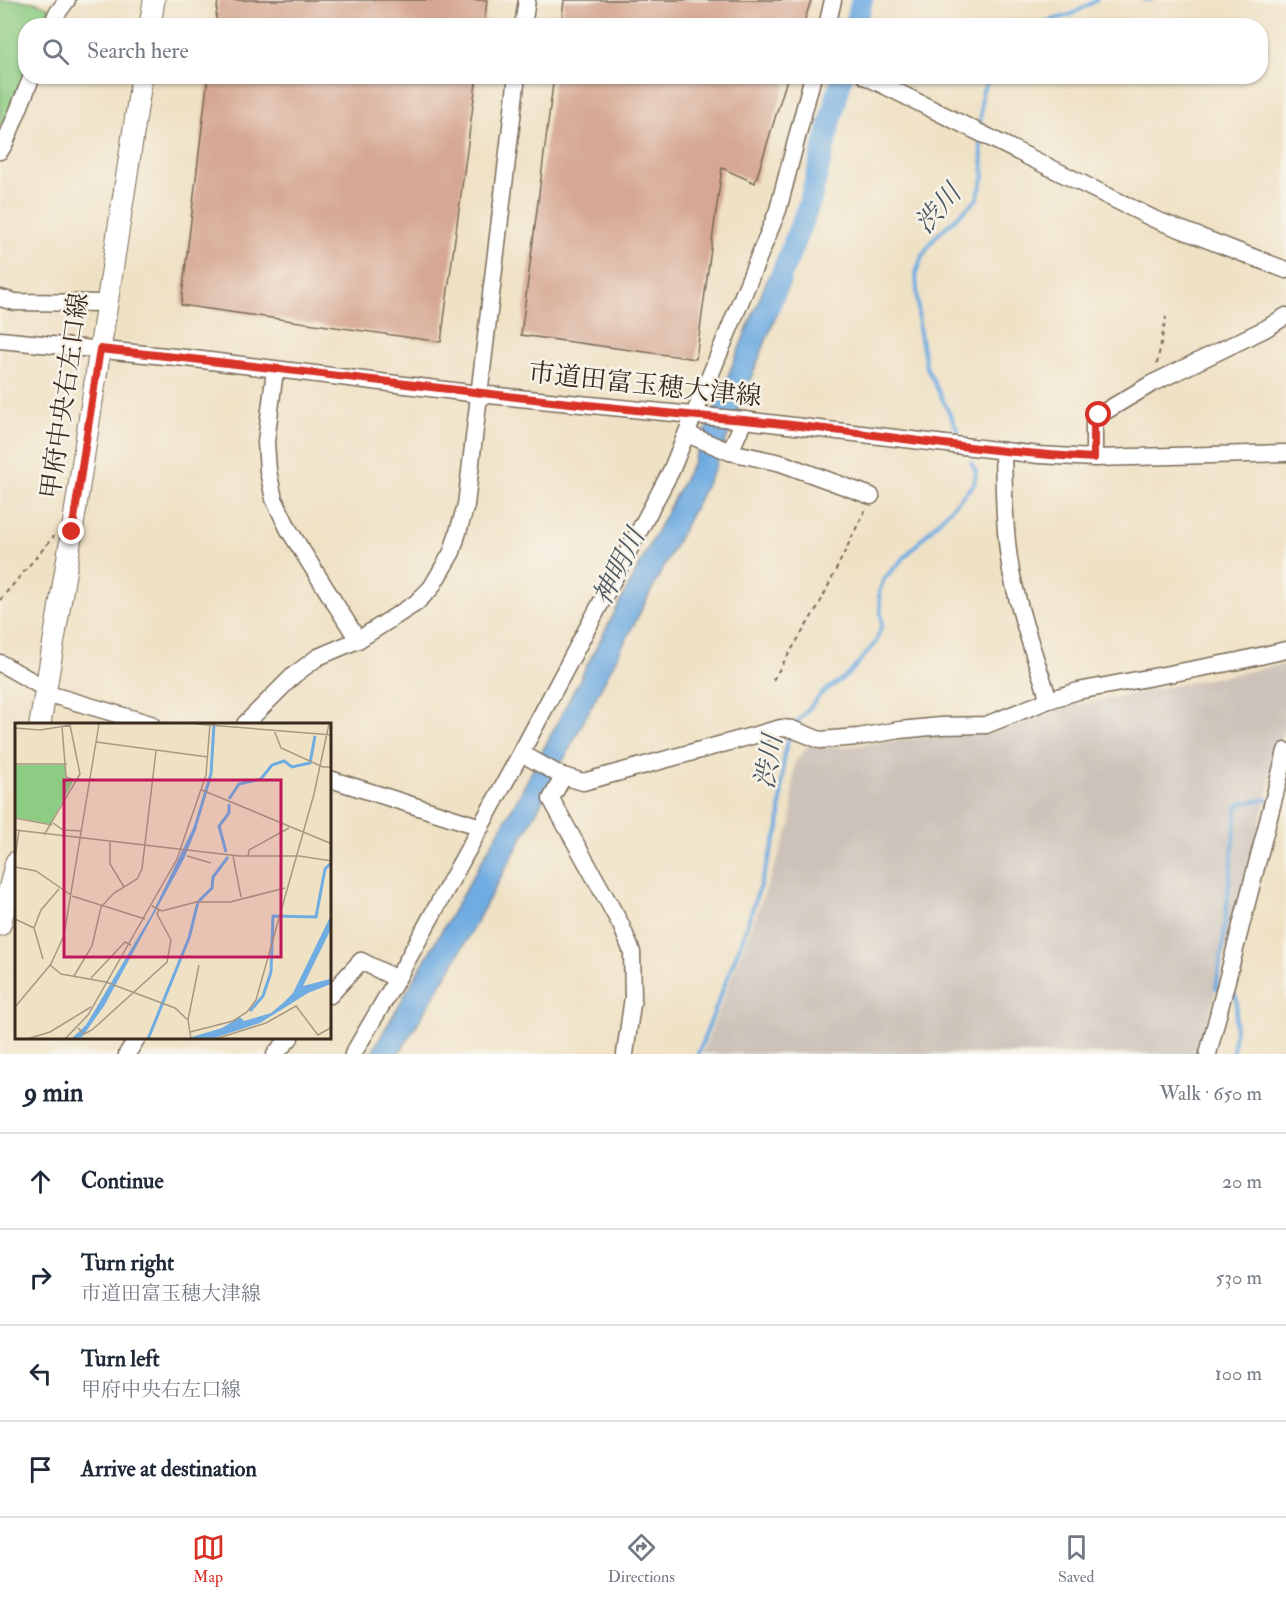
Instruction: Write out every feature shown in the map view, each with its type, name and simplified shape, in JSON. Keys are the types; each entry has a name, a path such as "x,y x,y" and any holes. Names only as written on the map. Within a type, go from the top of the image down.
{"main road":[{"path":"151,18 154,0"},
{"name":"甲府中央右左口線","path":"40,723 72,532 140,84"},
{"path":"0,924 15,866"}],"street":[{"path":"525,18 527,0"},
{"path":"828,18 833,0"},
{"path":"55,18 60,1"},
{"path":"0,151 29,84"},
{"path":"246,723 266,701 318,657 358,640 416,603 431,588 452,552 466,505 516,84"},
{"path":"353,1054 397,980 481,827 525,755 671,471 693,436 778,210 811,84"},
{"path":"879,84 1154,219 1286,270"},
{"path":"0,298 15,302 107,303"},
{"path":"1094,458 1094,422 1099,415 1151,384 1286,316"},
{"name":"市道田富玉穂大津線","path":"0,339 478,394 742,420 1003,451 1094,458 1286,453"},
{"path":"275,370 266,441 268,471 274,499 289,530 358,640"},
{"path":"728,451 742,420"},
{"path":"693,436 728,451 781,463 871,496"},
{"path":"1003,451 1005,512 1011,570 1027,633 1049,700"},
{"path":"525,755 561,776 583,782 781,728 792,729 820,740 858,738 910,729 986,725 1078,691 1286,650"},
{"path":"0,663 45,691 148,723"},
{"path":"1208,1054 1286,751"},
{"path":"561,776 551,799 621,925 632,952 633,997 626,1054"},
{"path":"332,780 481,827"},
{"path":"332,993 361,961 397,980"},
{"path":"127,1054 136,1039"},
{"path":"275,1054 289,1039"}],"path":[{"path":"1151,384 1166,317"},
{"path":"773,680 820,603 871,496"},
{"path":"0,600 53,537 72,532"}],"shaded area":[{"path":"1286,664 1286,723 1199,1054 702,1054 791,824 794,763 809,745 844,747 917,738 991,733 1069,706"}],"green space":[{"path":"0,0 38,3 49,8 49,18 18,18 18,84 22,84 0,136"}],"water":[{"path":"769,275 790,281 714,470 538,809 455,961 399,1054 371,1054 519,796 693,462"}],"building":[{"path":"218,0 487,0 485,18 216,18"},
{"path":"564,0 811,0 805,18 562,18"},
{"path":"207,84 476,84 441,342 181,305"},
{"path":"553,84 786,84 755,183 722,168 696,359 521,335"}],"waterway":[{"name":"神明川","path":"857,18 862,0"},
{"name":"渋川","path":"1059,18 1072,14 1097,0"},
{"name":"渋川","path":"1145,0 1151,0"},
{"name":"神明川","path":"769,306 810,202 840,84"},
{"name":"渋川","path":"980,128 982,93 986,84"},
{"name":"渋川","path":"958,431 926,366 919,328 916,273 922,256 935,237 977,199 984,176 980,139"},
{"name":"渋川","path":"795,725 821,694 849,674 876,642 882,624 879,592 884,579 974,484 976,472 971,462"},
{"name":"渋川","path":"698,1054 742,940 779,828 784,754 790,735"},
{"path":"1219,989 1216,988 1237,808 1242,803 1268,799"},
{"path":"1229,993 1234,994 1237,1000 1233,1054"}],"route":[{"path":"72,532 100,349 478,394 744,420 1039,455 1094,458 1094,422 1099,415"}]}
